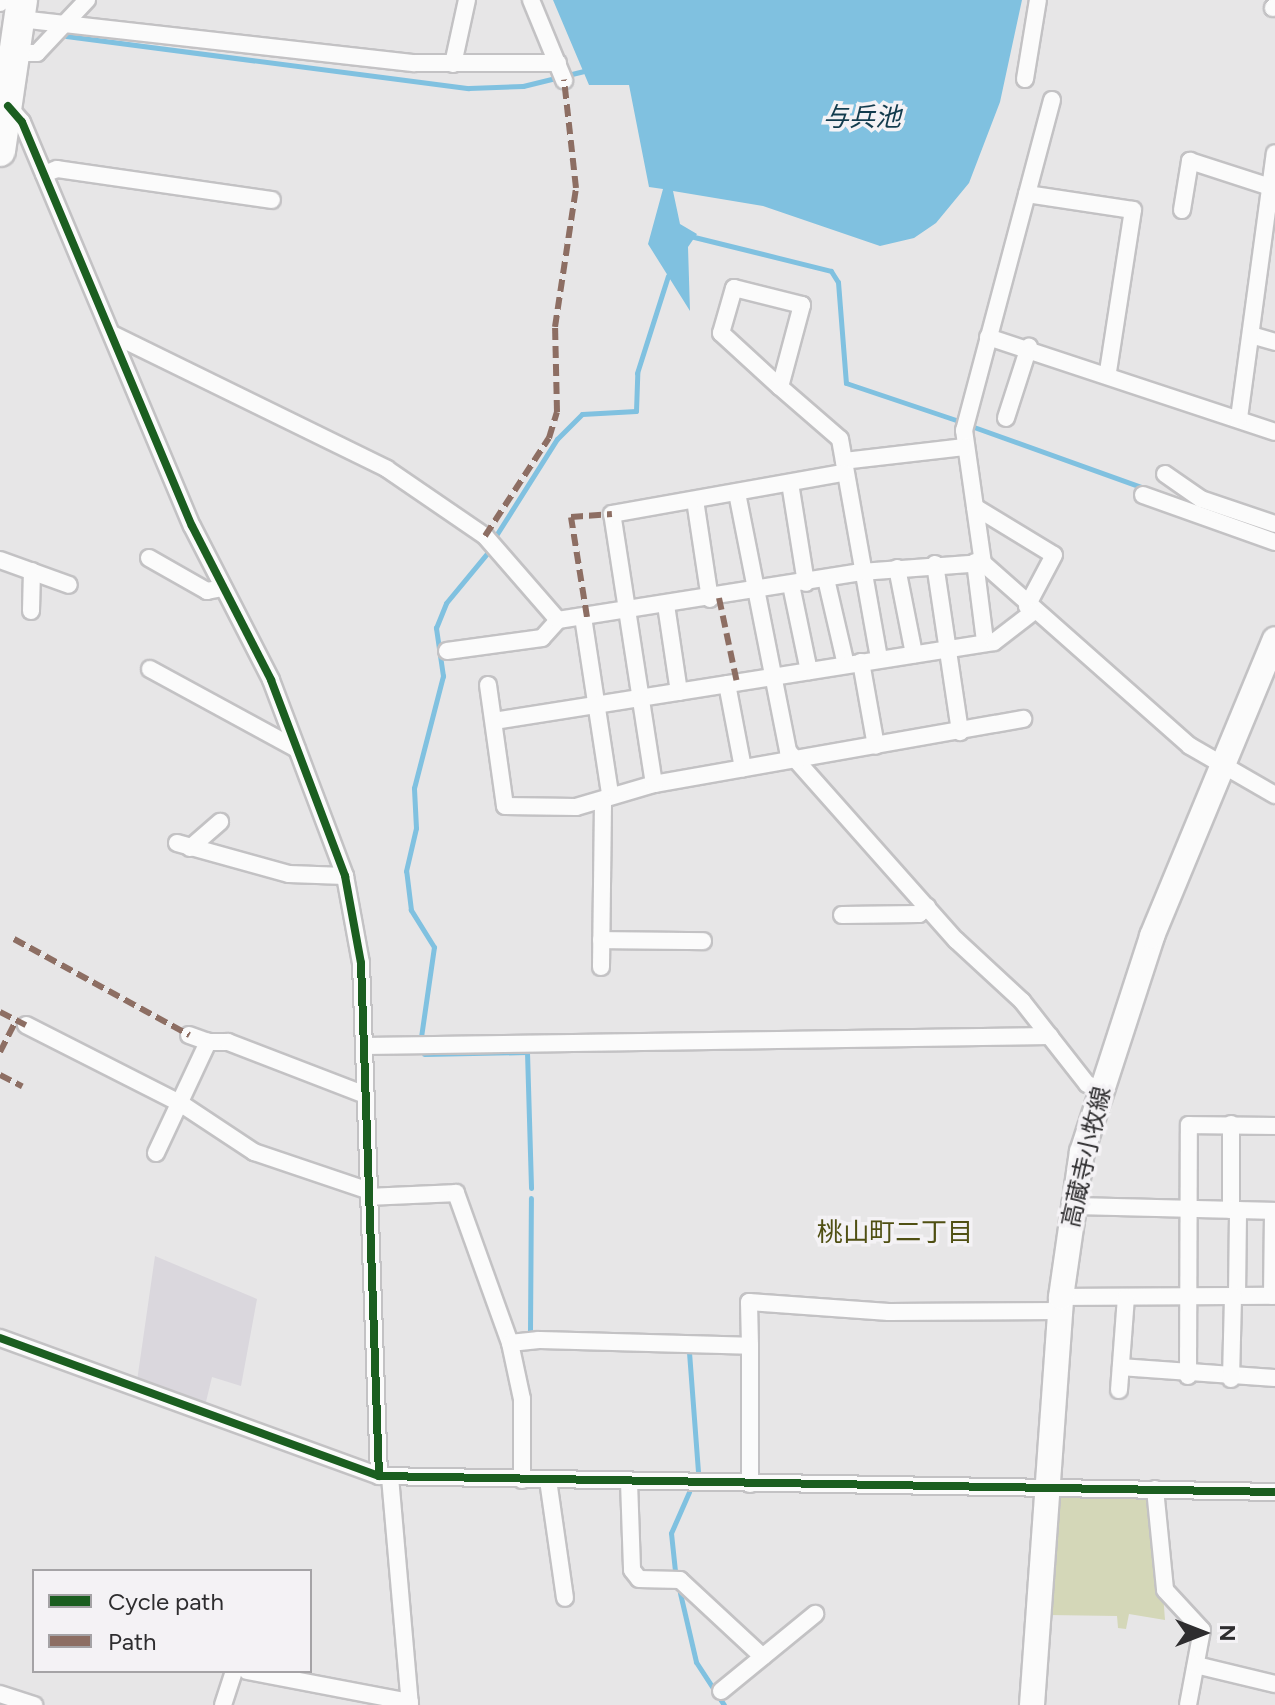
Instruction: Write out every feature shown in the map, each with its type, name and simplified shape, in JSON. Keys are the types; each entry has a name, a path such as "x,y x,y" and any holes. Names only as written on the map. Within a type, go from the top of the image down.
{"highway":[{"path":"3,128 15,53 12,4"}],"main road":[{"name":"高蔵寺小牧線","path":"1032,1705 1060,1304 1073,1206 1100,1089 1223,765 1275,639"}],"street":[{"path":"15,53 37,53 87,0"},
{"path":"453,64 467,0"},
{"path":"531,0 564,80"},
{"path":"1025,79 1038,0"},
{"path":"12,4 67,21 453,64 558,63"},
{"path":"985,641 975,507 965,447 988,337 1052,100"},
{"path":"3,128 44,174 223,588 297,749 345,876 365,1046 369,1194 385,1476 410,1704 257,1673"},
{"path":"1239,418 1275,153"},
{"path":"1182,210 1190,161 1271,195"},
{"path":"44,174 57,169 272,200"},
{"path":"1027,194 1133,210 1108,371"},
{"path":"780,387 802,305 734,288 721,333 780,387 840,439 861,572 879,659"},
{"path":"112,334 387,469 485,536 558,620"},
{"path":"1251,335 1275,342"},
{"path":"988,337 1108,371 1275,432"},
{"path":"1006,418 1029,347"},
{"path":"654,784 612,514 790,483 844,467 965,447"},
{"path":"1165,474 1201,499 1275,524"},
{"path":"790,483 809,671"},
{"path":"737,493 753,593 795,759 927,907 1050,1036 1087,1084 1100,1089"},
{"path":"1143,495 1275,542"},
{"path":"695,500 710,599"},
{"path":"494,721 985,641 1030,609 1054,555 975,507"},
{"path":"149,558 207,591 223,588"},
{"path":"0,560 69,585"},
{"path":"447,651 542,638 558,620 753,593 861,572 979,562 1190,746 1275,795"},
{"path":"935,564 960,732"},
{"path":"897,568 914,654"},
{"path":"31,611 32,571"},
{"path":"826,579 854,664 876,746"},
{"path":"666,605 679,692"},
{"path":"583,617 607,797 601,967"},
{"path":"150,669 297,749"},
{"path":"727,684 743,768"},
{"path":"488,685 505,806 607,797 654,784 1023,719"},
{"path":"220,822 184,846 289,874 345,876"},
{"path":"842,915 919,914 927,907"},
{"path":"601,940 703,941"},
{"path":"26,1025 180,1103 254,1152 369,1194 456,1193 510,1343 522,1399 522,1480"},
{"path":"189,1035 208,1042 228,1042 365,1095"},
{"path":"365,1046 1050,1036"},
{"path":"156,1153 208,1042"},
{"path":"1231,1124 1235,1296 1231,1379"},
{"path":"1188,1376 1189,1125 1275,1126"},
{"path":"750,1484 749,1302 889,1312 1060,1304 1126,1297 1274,1296 1274,1211 1073,1206"},
{"path":"1119,1390 1126,1297"},
{"path":"0,1338 385,1476 1275,1492"},
{"path":"510,1343 750,1346"},
{"path":"1121,1367 1188,1376 1275,1378"},
{"path":"548,1480 565,1598"},
{"path":"629,1482 632,1570 639,1579 680,1580 763,1657"},
{"path":"1155,1489 1165,1590 1200,1622 1188,1705"},
{"path":"721,1691 815,1614"},
{"path":"1196,1665 1275,1684"},
{"path":"223,1705 233,1673"},
{"path":"0,1694 34,1705"}],"shaded area":[{"path":"155,1256 257,1299 241,1386 212,1377 205,1406 137,1381"}],"green space":[{"path":"1059,1487 1155,1489 1165,1620 1129,1614 1126,1629 1118,1628 1117,1616 1049,1615"}],"water":[{"name":"与兵池","path":"553,0 1022,0 1000,102 969,183 936,223 914,238 880,246 763,206 673,191 680,224 697,234 688,247 690,311 648,244 663,189 649,187 629,85 589,85"}],"waterway":[{"path":"66,36 469,88 523,86 588,70"},
{"path":"690,236 831,271 838,282 846,383 956,420"},
{"path":"495,537 557,439 582,414 636,411 637,373 668,276"},
{"path":"971,426 1147,489"},
{"path":"421,1037 434,947 411,910 406,871 416,828 414,788 443,676 436,628 446,603 489,551"},
{"path":"424,1054 527,1052 531,1188"},
{"path":"530,1331 531,1198"},
{"path":"689,1352 698,1472"},
{"path":"675,1571 671,1533 689,1492"},
{"path":"680,1593 696,1662 724,1705"}],"marked path":[{"path":"485,536 549,438 557,412 555,327 576,188 564,80"},
{"path":"587,617 571,517 612,514"},
{"path":"719,598 737,683"},
{"path":"14,939 189,1035"},
{"path":"0,1012 26,1025"},
{"path":"0,1052 16,1020"},
{"path":"0,1075 22,1086"}],"cycle path":[{"path":"8,106 22,122 192,526 271,680 345,876 361,963 379,1476"},
{"path":"0,1338 379,1476 1275,1492"}],"district":[{"name":"桃山町二丁目","path":"895,1233"}]}
